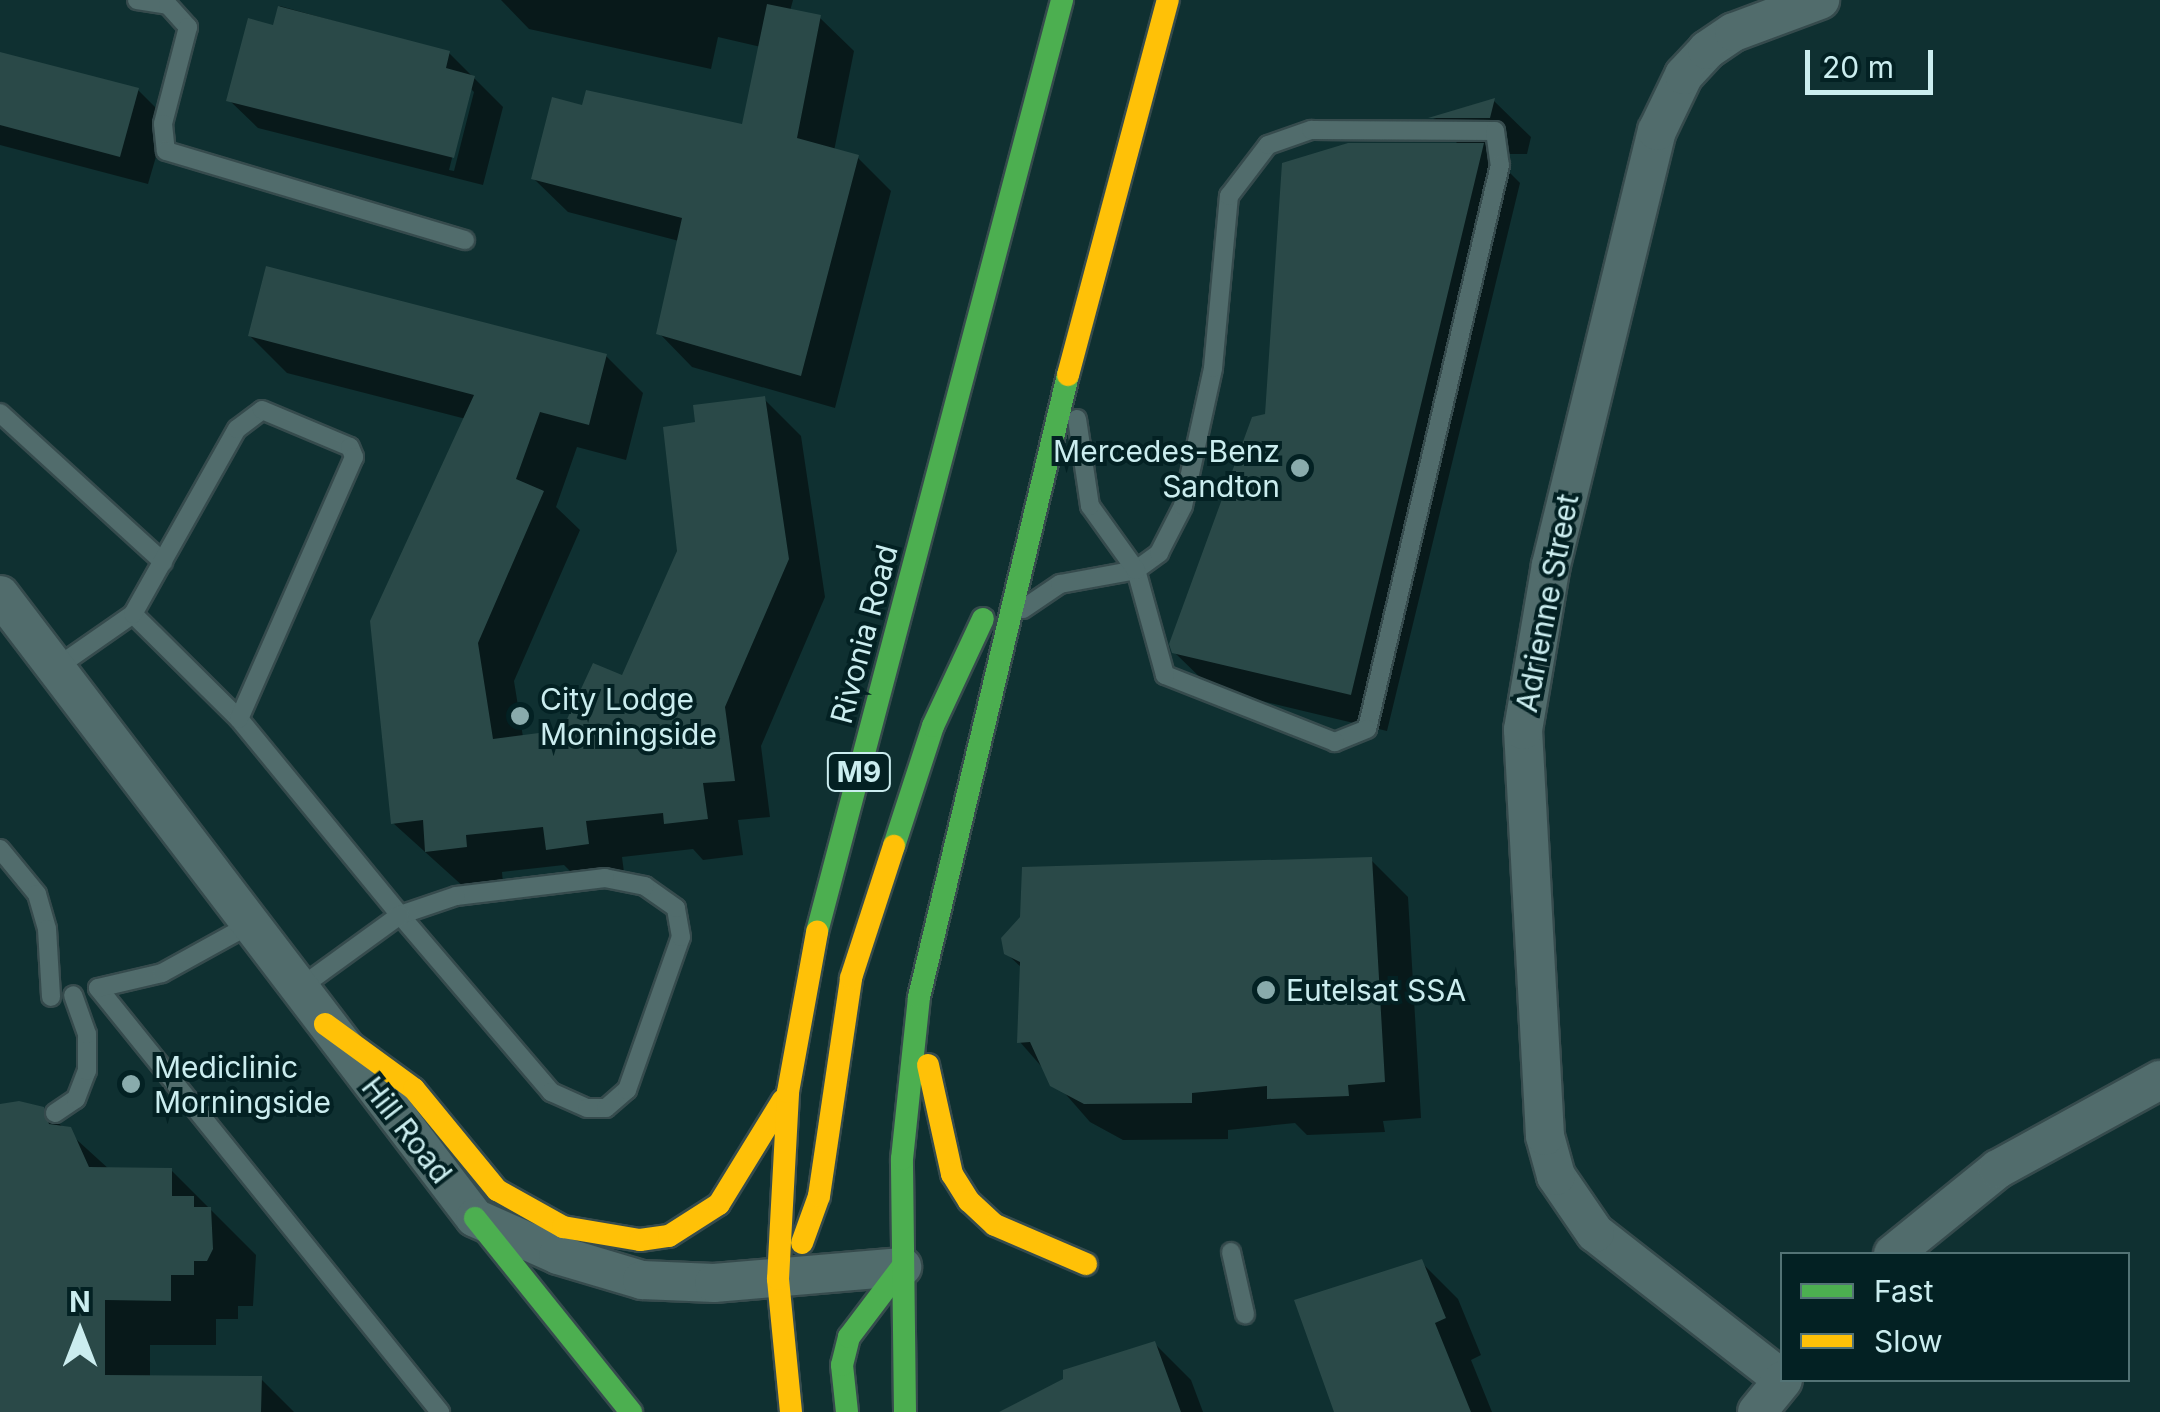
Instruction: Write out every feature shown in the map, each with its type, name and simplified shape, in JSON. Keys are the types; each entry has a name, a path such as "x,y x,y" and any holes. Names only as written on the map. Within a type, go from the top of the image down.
{"main road":[{"name":"Rivonia Road","path":"791,1412 778,1280 788,1092 804,983 1062,0"},
{"path":"905,1412 902,1160 920,997 1029,521 1072,374 1168,0"},
{"path":"1024,148 1029,18"},
{"path":"778,1280 805,1239 819,1196 851,978 927,744 1029,521"},
{"path":"920,997 932,1106 960,1187 995,1226 1086,1264"},
{"path":"325,1024 414,1089 497,1190 563,1227 640,1240 669,1236 719,1204 788,1092"},
{"path":"475,1218 630,1412"},
{"path":"847,1412 842,1365 849,1337 902,1268"}],"street":[{"name":"Adrienne Street","path":"1780,1378 1595,1232 1556,1176 1545,1136 1523,730 1547,581 1657,131 1684,75 1707,50 1734,32 1820,0"},
{"name":"Hill Road","path":"0,596 475,1218 558,1255 642,1280 778,1280 902,1268"},
{"path":"1894,1252 1998,1169 2160,1080"},
{"path":"1756,1412 1781,1382"}],"lane":[{"path":"136,0 168,4 188,27 163,124 166,151 464,240"},
{"path":"1008,621 1060,584 1136,570 1159,552 1183,506 1213,368 1229,196 1241,172 1268,144 1311,130 1495,131 1500,165 1368,729 1335,742 1165,676 1158,666 1136,570 1090,506 1072,374"},
{"path":"57,667 134,614 246,416 262,410 350,447 353,469 239,719"},
{"path":"0,413 163,562"},
{"path":"134,614 239,719 400,915 550,1092 587,1108 606,1108 627,1090 681,937 676,908 645,886 605,878 456,896 400,915 298,989"},
{"path":"0,849 37,894 48,929 51,997"},
{"path":"249,925 194,960 132,984 98,988 440,1412"},
{"path":"55,1113 76,1099 86,1071 86,1034 73,994"},
{"path":"1231,1252 1245,1314"}],"building":[{"path":"767,4 821,15 797,138 859,155 801,376 656,334 682,218 531,179 552,97 582,105 586,90 742,124"},
{"path":"278,6 450,51 446,68 475,76 454,158 226,101 248,18 273,25"},
{"path":"0,52 139,88 120,157 0,125"},
{"path":"1495,98 1490,118 1428,118"},
{"path":"1348,143 1484,143 1351,695 1172,653 1169,644 1252,417 1265,414 1282,163"},
{"path":"266,266 607,354 589,425 540,412 516,479 544,491 478,643 493,739 562,730 593,663 622,675 677,551 663,427 695,422 693,405 765,396 789,559 725,707 735,781 703,783 708,819 664,824 663,813 586,821 589,844 546,850 543,827 466,835 467,847 425,852 423,820 391,824 370,621 474,395 248,336"},
{"path":"1372,857 1385,1082 1348,1085 1349,1096 1267,1099 1267,1086 1192,1093 1192,1103 1084,1104 1050,1086 1030,1042 1017,1043 1020,962 1004,954 1001,938 1020,917 1022,867"},
{"path":"19,1101 44,1107 49,1124 71,1127 89,1167 172,1168 172,1196 194,1196 194,1207 211,1207 213,1249 207,1261 194,1261 194,1275 171,1275 171,1301 105,1300 105,1375 262,1376 261,1412 0,1412 0,1104"},
{"path":"1422,1259 1446,1318 1435,1323 1471,1412 1334,1412 1294,1300"},
{"path":"1155,1341 1181,1412 999,1412 1063,1379 1063,1370"}],"traffic: fast":[{"path":"817,932 1062,0"},
{"path":"905,1412 902,1159 919,997 1068,375"},
{"path":"894,846 933,726 983,619"},
{"path":"475,1218 631,1412"},
{"path":"847,1412 842,1365 849,1337 902,1267"}],"traffic: slow":[{"path":"1068,375 1168,0"},
{"path":"802,1243 819,1196 851,978 894,846"},
{"path":"791,1412 778,1279 788,1092 817,932"},
{"path":"325,1024 414,1089 497,1190 563,1227 640,1240 669,1236 719,1204 783,1100"},
{"path":"928,1065 952,1174 969,1201 995,1225 1086,1264"}],"place":[{"name":"Mercedes-Benz Sandton","path":"1300,468"},
{"name":"City Lodge Morningside","path":"520,716"},
{"name":"Eutelsat SSA","path":"1266,990"},
{"name":"Mediclinic Morningside","path":"131,1084"}]}
